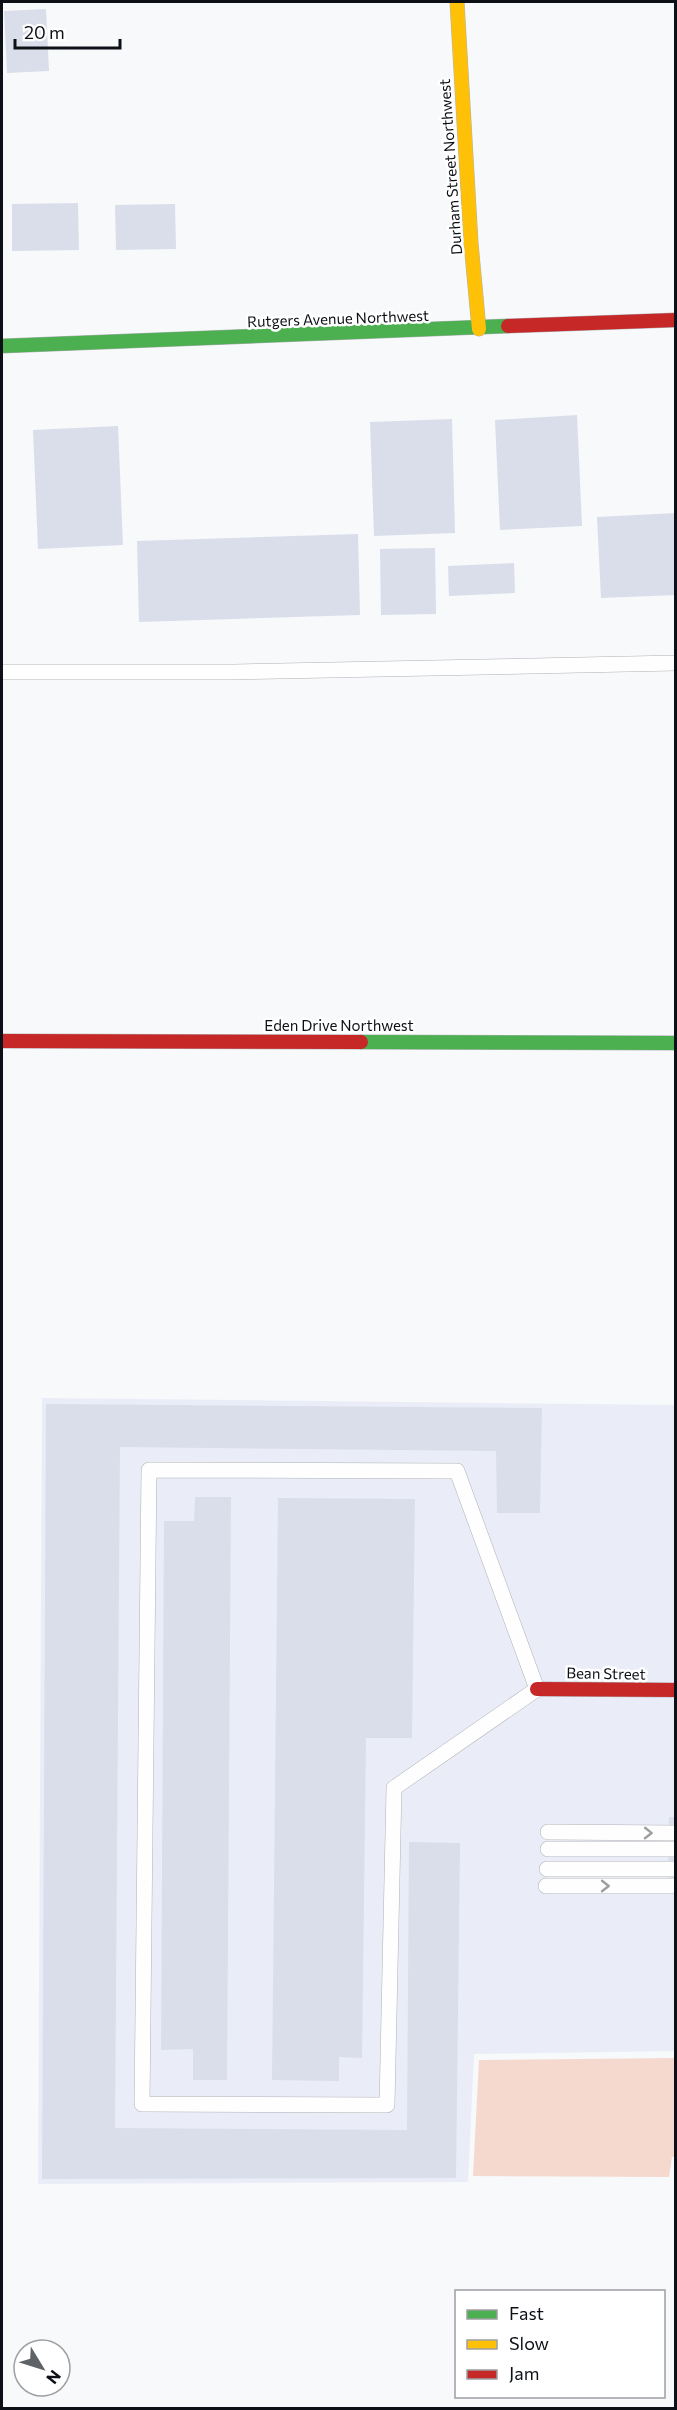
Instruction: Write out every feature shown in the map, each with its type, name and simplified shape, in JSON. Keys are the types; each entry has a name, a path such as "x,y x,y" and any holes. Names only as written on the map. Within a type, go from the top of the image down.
{"street":[{"name":"Durham Street Northwest","path":"457,2 471,243 479,329"},
{"name":"Rutgers Avenue Northwest","path":"2,345 675,320"},
{"name":"Eden Drive Northwest","path":"2,1041 675,1043"},
{"name":"Bean Street","path":"537,1689 675,1690"}],"lane":[{"path":"2,672 234,672 675,663"},
{"path":"149,1470 457,1472 537,1689 393,1788 387,2105 142,2104 149,1470"},
{"path":"548,1832 675,1833"},
{"path":"548,1849 675,1849"},
{"path":"547,1869 675,1869"},
{"path":"546,1886 675,1886"}],"shaded area":[{"path":"42,1398 675,1405 675,2051 474,2054 468,2182 38,2184"},
{"path":"675,2058 675,2157 672,2157 669,2177 473,2176 479,2060"}],"building":[{"path":"46,9 49,71 7,73 4,11"},
{"path":"78,203 79,250 12,251 12,204"},
{"path":"175,204 176,249 116,250 115,205"},
{"path":"577,415 582,526 500,530 495,420"},
{"path":"452,419 455,533 374,536 370,422"},
{"path":"118,426 123,545 38,549 33,430"},
{"path":"676,513 676,595 601,598 597,517"},
{"path":"358,534 360,615 139,622 137,541"},
{"path":"435,548 436,614 381,615 380,549"},
{"path":"514,563 515,593 449,596 448,566"},
{"path":"46,1404 542,1408 540,1513 497,1513 496,1451 120,1447 115,2128 407,2130 409,1842 460,1843 456,2178 42,2179"},
{"path":"195,1497 231,1497 227,2080 193,2080 193,2049 161,2050 164,1521 194,1521"},
{"path":"278,1498 415,1499 412,1738 366,1738 362,2058 339,2057 339,2081 272,2080"},
{"path":"669,1817 676,1817 676,1891 668,1886"}],"traffic: fast":[{"path":"2,346 508,326"},
{"path":"361,1042 676,1043"}],"traffic: slow":[{"path":"457,2 471,243 479,329"}],"traffic: jam":[{"path":"508,326 676,320"},
{"path":"2,1041 361,1042"},
{"path":"537,1689 676,1690"}]}
